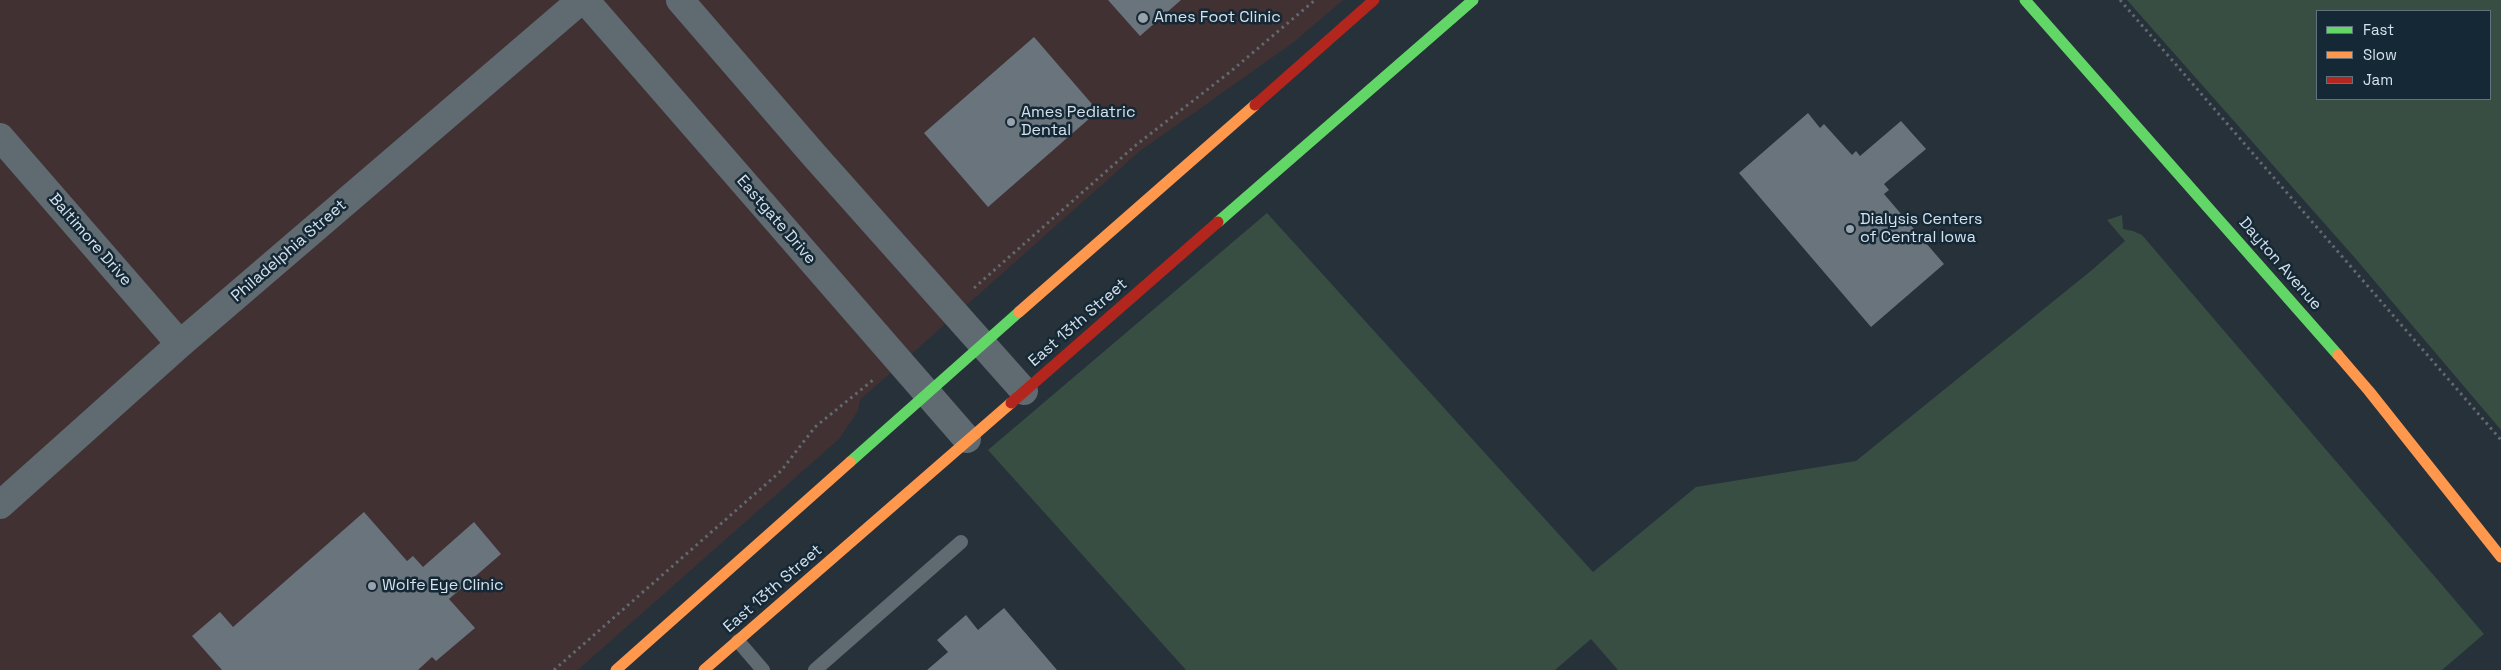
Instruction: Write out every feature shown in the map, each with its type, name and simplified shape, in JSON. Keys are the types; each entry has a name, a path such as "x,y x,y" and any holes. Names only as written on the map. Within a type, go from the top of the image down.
{"main road":[{"path":"616,670 1374,0"},
{"name":"East 13th Street","path":"704,670 1473,0"},
{"name":"Dayton Avenue","path":"2025,0 2369,390 2501,557"}],"street":[{"name":"Philadelphia Street","path":"0,505 180,344 581,0"},
{"name":"Eastgate Drive","path":"585,0 967,439"},
{"path":"680,0 813,154 1024,391"},
{"name":"Baltimore Drive","path":"0,137 180,344"}],"lane":[{"path":"825,667 961,542"},
{"path":"738,641 762,670"}],"path":[{"path":"996,268 1136,145 1230,72 1315,0"},
{"path":"2120,0 2501,440"},
{"path":"554,670 781,471 816,427 862,390"}],"shaded area":[{"path":"0,0 1343,0 1294,42 1140,151 860,400 858,411 839,439 578,670 0,670"}],"green space":[{"path":"2127,0 2501,0 2501,430 2355,258"},
{"path":"1267,213 1593,572 1696,487 1856,461 2092,270 2125,241 2107,220 2122,215 2123,229 2142,235 2484,634 2442,670 1618,670 1591,639 1555,670 1186,670 988,450"}],"building":[{"name":"Ames Foot Clinic","path":"1108,0 1181,0 1140,36"},
{"name":"Ames Pediatric Dental","path":"1034,37 1098,111 988,207 924,133"},
{"name":"Dialysis Centers of Central Iowa","path":"1808,113 1820,128 1824,124 1852,155 1856,151 1860,156 1901,121 1926,149 1884,184 1889,190 1884,194 1944,264 1871,327 1739,173"},
{"name":"Wolfe Eye Clinic","path":"364,512 407,561 413,556 423,567 474,522 501,554 449,599 475,628 436,661 432,657 418,670 222,670 192,636 220,612 233,627"},
{"path":"1004,608 1057,670 927,670 948,652 937,640 966,615 978,630"}],"traffic: fast":[{"path":"1218,222 1473,0"},
{"path":"2025,0 2338,355"},
{"path":"850,462 1019,312"}],"traffic: slow":[{"path":"1019,312 1255,105"},
{"path":"2338,355 2369,391 2501,557"},
{"path":"704,670 1011,403"},
{"path":"616,670 850,462"}],"traffic: jam":[{"path":"1255,105 1374,0"},
{"path":"1011,403 1218,222"}],"place":[{"name":"Ames Foot Clinic","path":"1143,18"},
{"name":"Ames Pediatric Dental","path":"1011,122"},
{"name":"Dialysis Centers of Central Iowa","path":"1850,229"},
{"name":"Wolfe Eye Clinic","path":"372,586"}]}
